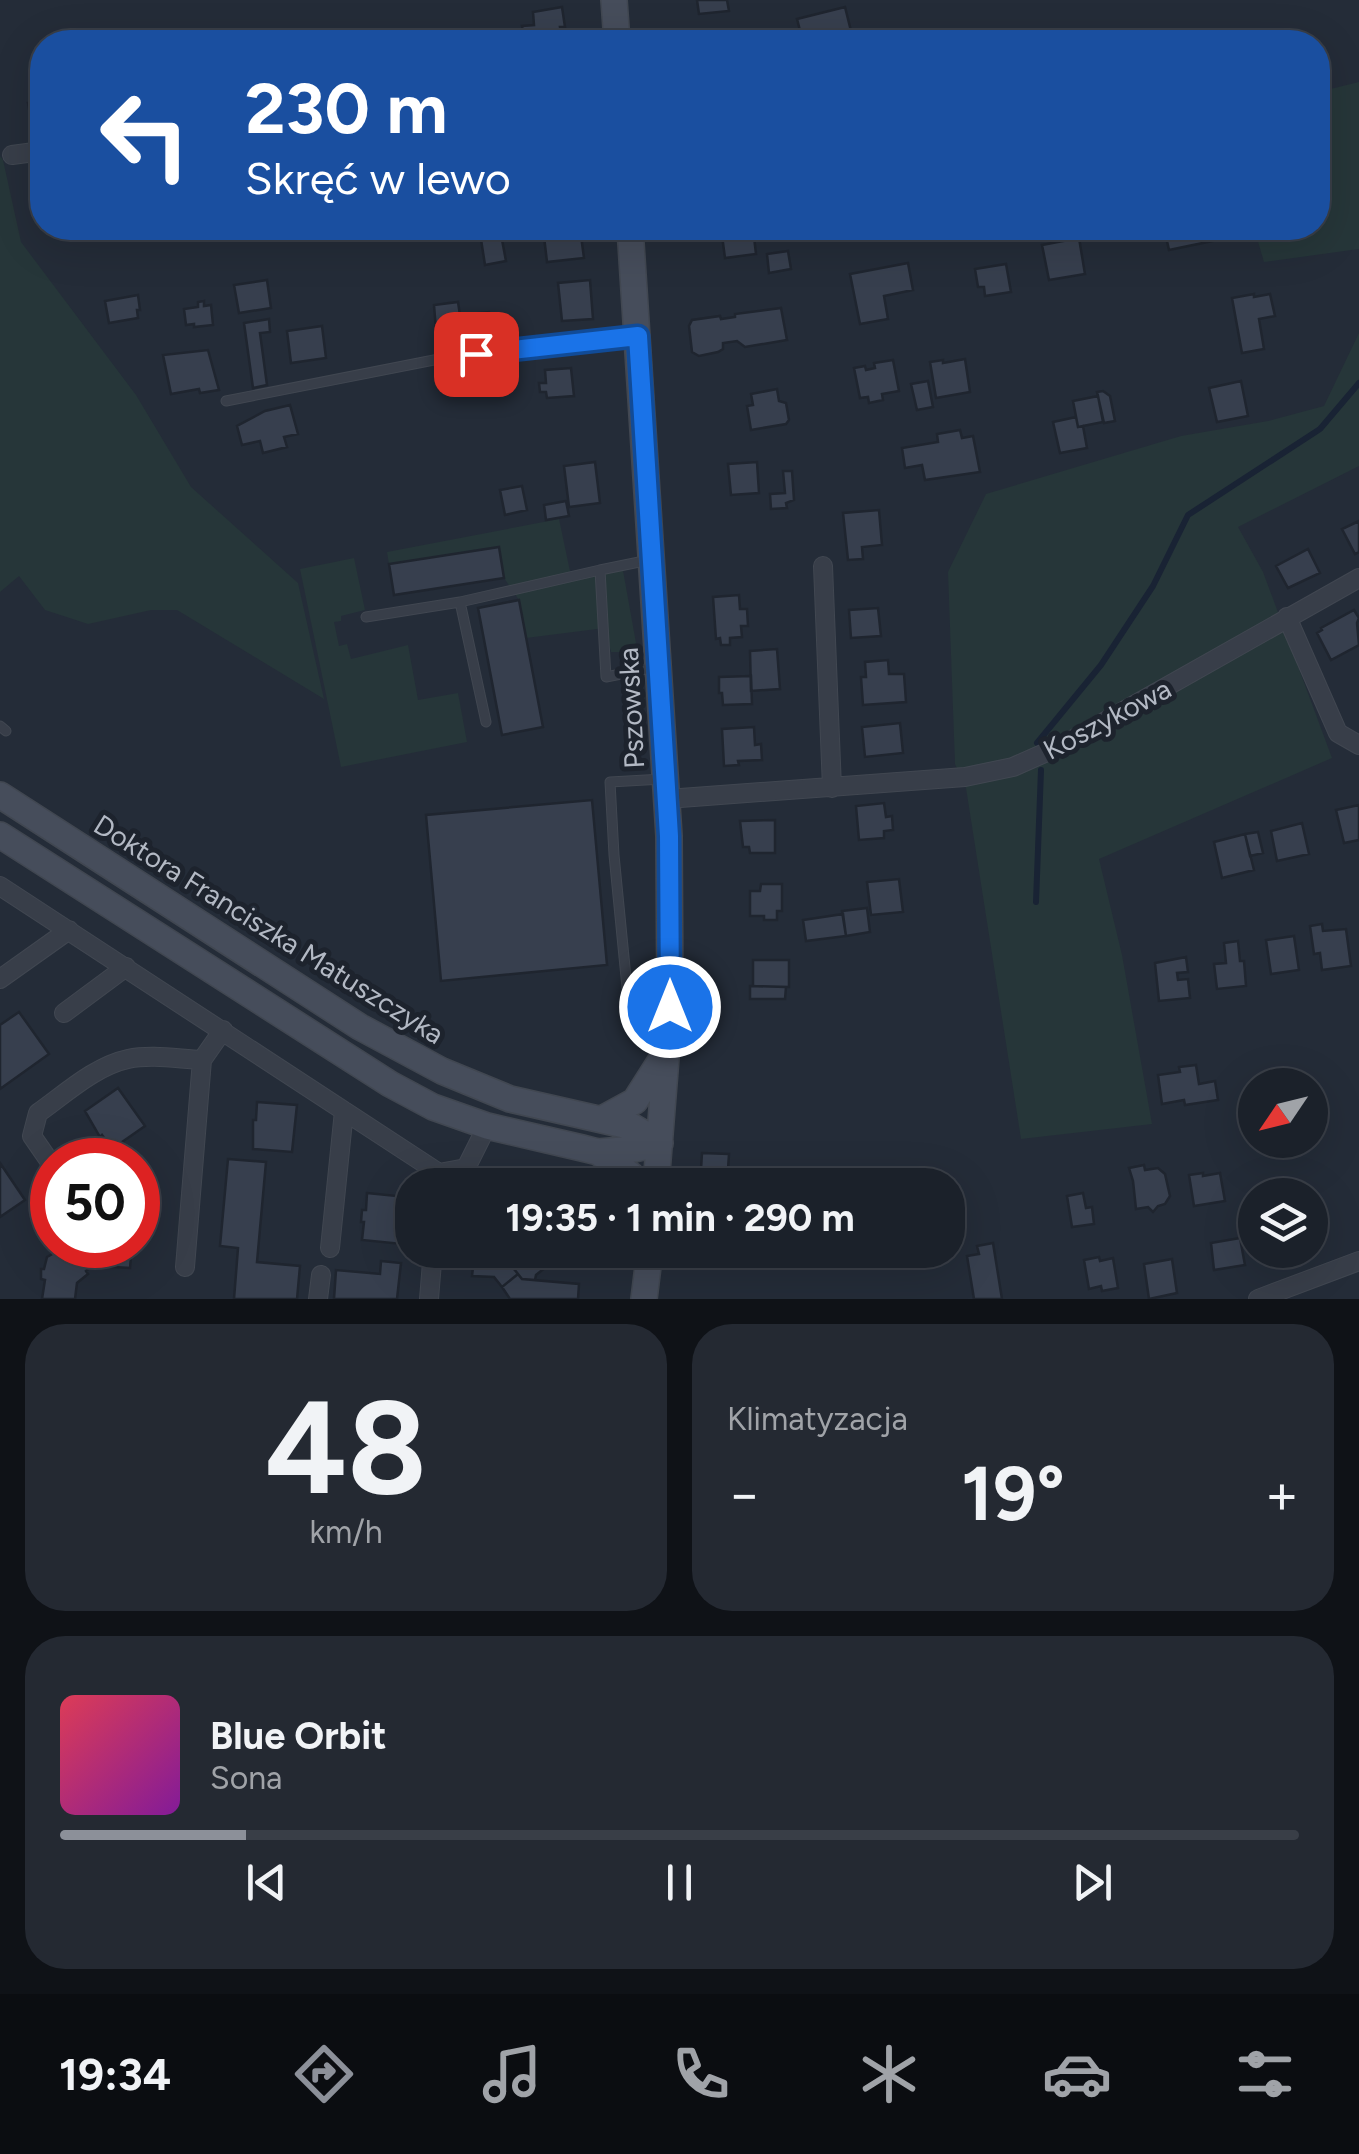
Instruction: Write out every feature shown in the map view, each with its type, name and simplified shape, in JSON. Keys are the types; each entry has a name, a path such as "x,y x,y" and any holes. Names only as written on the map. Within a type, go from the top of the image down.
{"main road":[{"path":"614,0 616,30"},
{"name":"Pszowska","path":"631,240 666,789 670,988 658,1168"},
{"name":"Doktora Franciszka Matuszczyka","path":"1,799 360,1027 442,1072 510,1099 633,1127 660,1144"},
{"path":"0,835 390,1084 434,1107 487,1126 598,1152 660,1144"},
{"path":"602,1120 636,1101 668,1047"},
{"path":"598,1152 622,1168"},
{"path":"644,1299 648,1268"}],"street":[{"path":"12,156 30,153"},
{"path":"822,566 832,788"},
{"name":"Koszykowa","path":"666,789 832,788 965,777 1013,767 1066,744 1359,578"},
{"path":"1288,617 1338,733 1359,745"},
{"path":"0,886 344,1111 424,1168"},
{"path":"0,979 69,930"},
{"path":"64,1013 126,967"},
{"path":"185,1267 202,1060 222,1030"},
{"path":"33,1138 38,1113 102,1068 129,1058 202,1060"},
{"path":"330,1248 344,1111"},
{"path":"466,1168 487,1126"},
{"path":"1258,1299 1359,1261"},
{"path":"429,1299 432,1268"},
{"path":"318,1299 321,1275"},
{"path":"1314,1278 1318,1299"}],"lane":[{"path":"226,401 439,359 638,336"},
{"path":"366,617 460,602 652,559"},
{"path":"600,570 606,677 659,666"},
{"path":"460,602 486,722"},
{"path":"629,1008 610,782 666,789"}],"shaded area":[{"path":"1359,82 1359,249 1264,262 1258,240 1330,240 1330,89"},
{"path":"0,156 21,242 136,395 191,487 298,583 324,699 177,610 151,610 88,624 45,610 19,576 0,592"},
{"path":"1359,333 1359,466 1238,527 1263,572 1332,758 1099,859 1122,955 1152,1124 1021,1139 966,788 955,764 948,572 986,494 1181,436 1268,421 1324,406"},
{"path":"559,519 571,576 622,565 636,643 625,652 611,652 605,628 526,638 519,600 504,578 498,547 389,564 387,552"},
{"path":"354,558 365,610 341,616 341,621 334,622 339,646 347,644 351,659 408,645 418,700 458,693 467,742 341,767 300,569"}],"building":[{"path":"697,0 727,0 729,11 699,14"},
{"path":"562,7 565,27 523,30 522,26 534,25 533,12"},
{"path":"845,7 851,30 800,30 797,19"},
{"path":"481,240 502,240 506,261 485,265"},
{"path":"544,240 582,240 584,258 547,262"},
{"path":"723,240 754,240 756,254 725,258"},
{"path":"1079,240 1085,274 1049,280 1042,245"},
{"path":"1167,240 1217,240 1169,250"},
{"path":"788,251 791,269 769,273 767,254"},
{"path":"908,263 913,290 884,296 888,319 860,324 850,274"},
{"path":"1006,264 1011,292 985,296 984,287 978,287 975,269"},
{"path":"267,280 271,308 239,313 234,285"},
{"path":"590,280 593,319 562,321 558,283"},
{"path":"1270,294 1275,316 1259,319 1264,349 1242,353 1232,298"},
{"path":"138,295 138,318 109,323 105,301"},
{"path":"204,301 204,306 211,305 213,325 186,325 184,309 198,307 198,302"},
{"path":"458,302 460,315 489,312 493,335 437,342 434,305"},
{"path":"781,308 787,340 745,347 737,341 723,343 718,352 699,356 692,352 692,320"},
{"path":"269,319 270,332 260,333 267,385 253,388 244,323"},
{"path":"322,326 326,358 291,363 287,331"},
{"path":"208,350 219,390 171,394 163,355"},
{"path":"965,359 970,392 936,398 930,362"},
{"path":"893,360 899,391 882,394 883,400 869,403 868,397 860,398 854,368 865,366 866,370 875,368 874,363"},
{"path":"509,361 512,389 496,391 492,363"},
{"path":"571,368 574,396 547,398 546,392 540,392 539,383 546,383 545,370"},
{"path":"928,381 933,407 917,410 911,384"},
{"path":"1241,381 1248,416 1217,422 1209,388"},
{"path":"777,389 779,401 786,403 789,420 786,424 751,430 747,406 753,405 751,394"},
{"path":"1097,392 1110,396 1115,421 1104,423"},
{"path":"1098,396 1103,422 1078,427 1073,401"},
{"path":"290,405 298,434 284,437 287,447 263,453 260,441 242,445 237,426 265,411"},
{"path":"1076,417 1078,427 1083,426 1087,448 1060,453 1053,422"},
{"path":"960,430 962,438 973,436 980,472 925,480 922,465 905,468 902,448 938,442 937,434"},
{"path":"595,462 600,503 569,507 564,466"},
{"path":"757,462 759,493 731,495 728,464"},
{"path":"783,471 792,471 794,500 786,503 787,508 771,509 770,494 785,493"},
{"path":"522,486 527,510 505,515 500,490"},
{"path":"566,501 569,516 546,520 544,505"},
{"path":"879,510 882,545 862,547 863,559 848,560 843,513"},
{"path":"1359,521 1359,552 1355,554 1342,529"},
{"path":"499,547 504,578 394,595 389,564"},
{"path":"1308,549 1320,573 1288,588 1276,566"},
{"path":"739,595 740,609 747,609 748,626 741,626 742,637 730,638 730,645 721,645 720,638 716,639 713,597"},
{"path":"519,600 543,727 502,735 478,608"},
{"path":"878,608 881,636 851,638 849,610"},
{"path":"1354,610 1359,618 1359,645 1331,660 1317,633"},
{"path":"777,649 780,689 751,691 750,651"},
{"path":"888,660 889,674 904,674 906,702 863,705 861,677 866,677 865,662"},
{"path":"751,676 752,704 723,705 719,677"},
{"path":"900,723 903,753 865,757 862,727"},
{"path":"754,727 755,745 761,744 762,760 724,766 722,729"},
{"path":"592,800 607,965 441,981 426,815"},
{"path":"884,803 886,817 892,816 893,830 884,831 884,838 859,840 856,806"},
{"path":"1359,805 1359,840 1344,843 1336,810"},
{"path":"775,820 775,853 750,853 749,847 743,847 740,821"},
{"path":"1302,823 1309,854 1277,861 1271,831"},
{"path":"1258,832 1263,853 1250,856 1245,834"},
{"path":"1245,834 1254,870 1222,878 1214,842"},
{"path":"899,879 903,912 871,915 867,882"},
{"path":"761,884 782,884 782,911 777,911 777,920 750,916 750,891 760,891"},
{"path":"867,908 870,932 846,936 842,911"},
{"path":"843,914 846,936 806,941 803,920"},
{"path":"1322,924 1323,931 1346,929 1351,966 1322,970 1320,953 1314,954 1310,926"},
{"path":"1294,936 1299,970 1271,974 1266,940"},
{"path":"1238,941 1246,986 1217,989 1214,964 1226,963 1224,943"},
{"path":"1186,957 1188,972 1177,973 1178,980 1188,979 1190,998 1159,1001 1155,963"},
{"path":"753,960 789,960 789,987 753,986"},
{"path":"750,986 786,987 785,999 750,999"},
{"path":"19,1012 49,1054 0,1089 0,1025"},
{"path":"1196,1065 1199,1084 1215,1081 1218,1100 1162,1104 1158,1075"},
{"path":"118,1088 145,1126 128,1138 100,1137 85,1111"},
{"path":"257,1102 297,1105 292,1152 253,1149"},
{"path":"702,1153 729,1154 728,1168 701,1168"},
{"path":"228,1159 266,1162 257,1262 300,1266 297,1299 234,1299 238,1248 220,1246"},
{"path":"0,1163 25,1200 0,1217"},
{"path":"1144,1165 1145,1170 1158,1168 1165,1174 1170,1196 1153,1212 1148,1207 1136,1209 1129,1168"},
{"path":"1220,1173 1225,1201 1194,1206 1189,1175"},
{"path":"367,1193 395,1196 395,1243 362,1240 362,1210 366,1210"},
{"path":"1083,1193 1086,1208 1092,1207 1094,1224 1072,1227 1067,1196"},
{"path":"1238,1238 1238,1266 1214,1270 1211,1243"},
{"path":"993,1243 1002,1299 974,1299 967,1256 979,1254 977,1246"},
{"path":"1099,1257 1100,1261 1113,1258 1118,1288 1089,1289 1084,1260"},
{"path":"1172,1259 1177,1293 1149,1299 1144,1264"},
{"path":"381,1261 395,1262 395,1268 400,1268 397,1299 334,1299 336,1270 380,1274"},
{"path":"90,1268 77,1283 75,1299 42,1299 44,1269"},
{"path":"473,1268 514,1268 518,1274 502,1287 494,1277 472,1276"},
{"path":"545,1268 535,1280 522,1279 514,1269"},
{"path":"518,1274 522,1279 579,1284 578,1299 510,1299 502,1287"}],"waterway":[{"path":"1037,743 1101,665 1153,586 1188,515 1320,429 1359,383"},
{"path":"1036,902 1041,770"}],"route":[{"path":"476,354 638,336 664,731 670,1007"}]}
